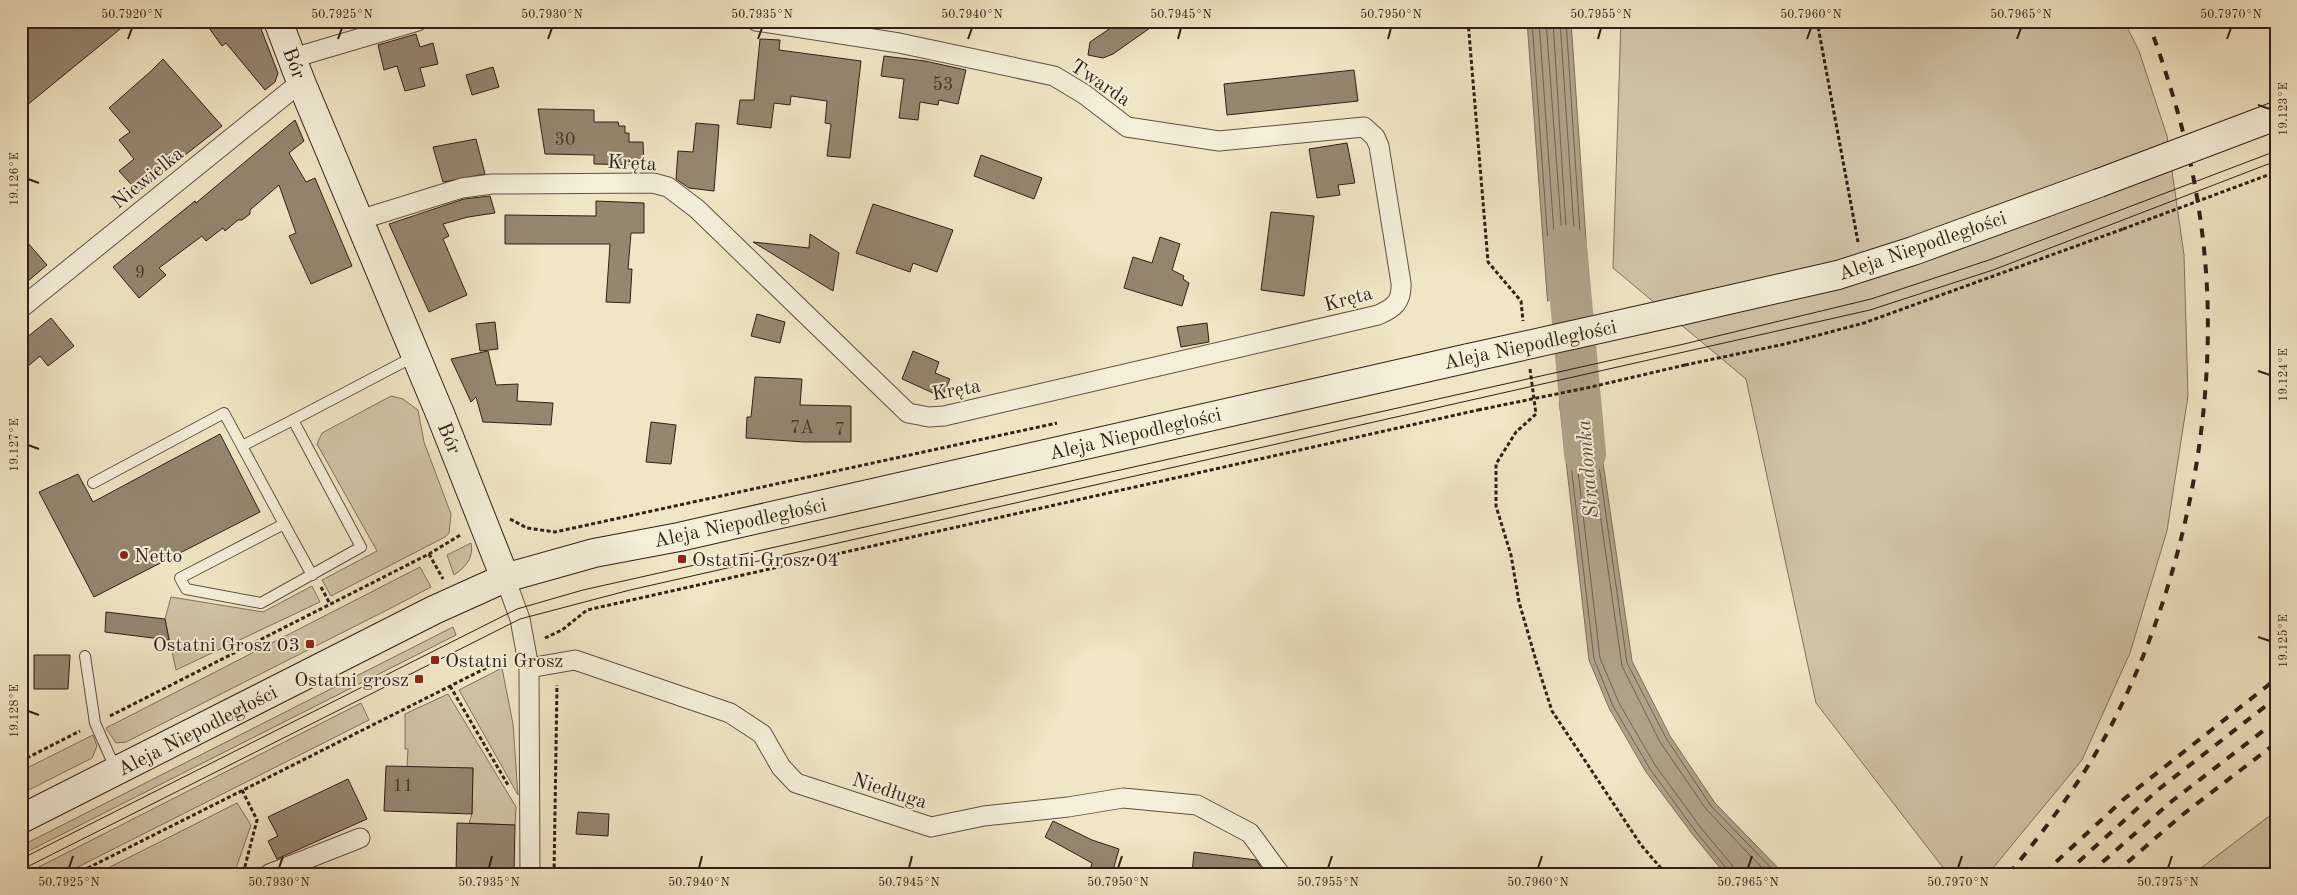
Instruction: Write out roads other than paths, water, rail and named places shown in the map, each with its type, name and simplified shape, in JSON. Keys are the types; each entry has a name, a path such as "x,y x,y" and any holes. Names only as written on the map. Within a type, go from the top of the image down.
{"street":[{"name":"Bór","path":"278,21 416,355 520,619 529,668 530,874"},
{"path":"297,70 418,21"},
{"name":"Twarda","path":"756,21 899,43 1054,76 1084,94 1127,127 1219,141 1364,127"},
{"name":"Niewielka","path":"21,308 297,70"},
{"name":"Aleja Niepodległości","path":"21,819 434,610 505,578 594,553 679,537 1847,272 1913,252 2276,116"},
{"name":"Kręta","path":"359,220 462,188 492,184 653,183 668,187 697,209 908,412 929,417 944,416 1228,351 1378,315 1389,310 1398,303 1402,283 1378,146 1375,137 1364,127"},
{"name":"Niedługa","path":"529,668 574,660 730,713 762,734 781,767 796,783 931,827 984,816 1123,798 1197,805 1250,833 1280,874"},
{"path":"268,874 360,838"}],"lane":[{"path":"242,446 416,355"},
{"path":"93,483 224,412 315,578"},
{"path":"284,524 180,578 186,589 261,603 315,578 362,547 293,420"},
{"path":"85,656 95,723 116,771"}],"water":[{"path":"1527,21 1571,21 1590,299 1548,308"},
{"path":"1593,394 1632,661 1670,736 1715,803 1784,874 1725,874 1646,772 1609,708 1589,660 1559,400"}],"waterway":[{"name":"Stradomka","path":"1566,246 1585,454"}],"tram line":[{"path":"21,859 517,609 583,590 1684,344 1871,299 1992,259 2276,151"},
{"path":"21,870 520,619 630,590 1870,310 1993,270 2276,161"}],"railway":[{"path":"2009,874 2064,802 2089,764 2112,724 2139,667 2161,607 2180,544 2194,480 2203,416 2207,351 2207,287 2201,224 2187,146 2148,21"},
{"path":"2043,874 2124,799 2276,679"},
{"path":"2065,874 2159,789 2276,698"},
{"path":"2089,874 2172,801 2276,721"},
{"path":"2114,874 2182,815 2276,743"}],"place":[{"name":"Netto","path":"124,555"},
{"name":"Ostatni Grosz 04","path":"682,559"},
{"name":"Ostatni Grosz 03","path":"310,644"},
{"name":"Ostatni Grosz","path":"435,660"},
{"name":"Ostatni grosz","path":"419,679"}]}
